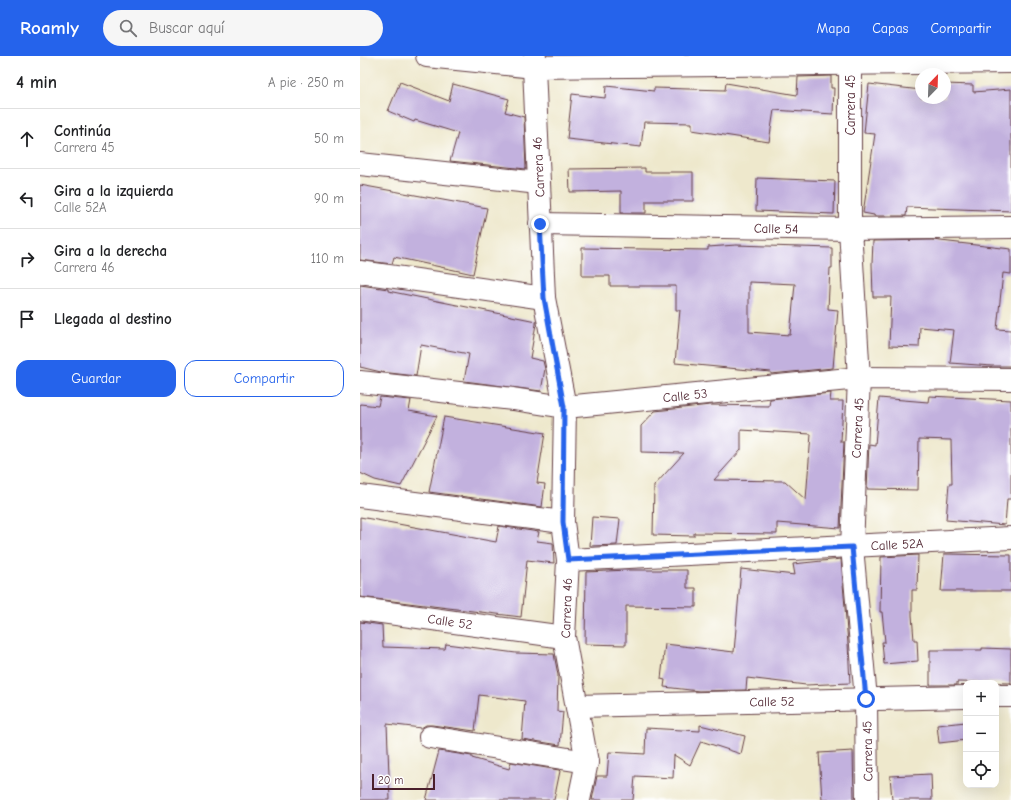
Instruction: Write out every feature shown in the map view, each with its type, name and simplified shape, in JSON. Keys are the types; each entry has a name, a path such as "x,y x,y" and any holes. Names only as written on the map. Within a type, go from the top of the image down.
{"street":[{"path":"427,56 534,62 850,60 1011,62"},
{"name":"Carrera 45","path":"850,60 850,229 859,378 852,547 866,699 867,800"},
{"name":"Carrera 46","path":"534,62 544,298 564,407 563,522 568,560 564,637 587,762 579,800"},
{"path":"360,164 539,183"},
{"name":"Calle 54","path":"540,224 850,229 1011,226"},
{"path":"360,272 544,298"},
{"name":"Calle 53","path":"360,382 513,399 564,407 859,378 1011,380"},
{"path":"360,496 563,522"},
{"name":"Calle 52A","path":"568,560 1011,538"},
{"name":"Calle 52","path":"360,609 564,637"},
{"path":"999,696 1011,696"},
{"name":"Calle 52","path":"577,706 963,697"},
{"path":"430,737 587,762"}],"building":[{"path":"831,76 831,88 834,88 833,114 774,110 769,142 692,130 692,123 644,122 641,147 567,139 572,94 605,98 606,86 654,91 654,88 725,90 726,83 797,95 798,77"},
{"path":"400,82 449,101 453,84 509,99 505,112 524,117 526,169 450,161 458,133 415,120 414,122 388,111"},
{"path":"869,84 915,89 915,104 951,104 951,84 973,85 973,92 1011,89 1011,211 907,207 906,216 874,216 863,213 875,134 864,133"},
{"path":"645,168 645,172 693,172 693,201 646,201 646,213 621,213 621,191 570,192 569,169"},
{"path":"757,178 835,181 834,214 756,211"},
{"path":"360,185 487,208 473,274 394,257 392,264 360,260"},
{"path":"932,240 1011,249 1011,274 1003,273 997,329 1011,330 1011,366 950,363 954,330 920,327 919,347 889,346 891,297 873,297 873,241"},
{"path":"736,245 832,248 832,268 830,268 828,309 838,310 833,368 771,374 771,372 675,363 680,310 676,310 676,286 610,286 610,276 582,276 582,248 708,250 708,247","holes":["749,282 795,284 790,335 749,332"]},
{"path":"360,285 388,289 388,291 536,321 530,358 543,361 545,369 541,391 464,381 469,354 421,345 416,376 381,372 360,367"},
{"path":"831,393 830,401 843,401 841,442 844,442 840,528 777,523 777,534 694,533 694,536 653,535 654,486 684,453 641,452 641,426 655,411 710,405 769,406 770,399","holes":["741,430 811,434 806,500 785,481 714,480 741,450"]},
{"path":"929,396 1011,400 1011,499 1007,499 1005,525 946,520 949,484 952,484 951,440 919,439 918,490 867,489 869,444 875,445 879,398 928,402"},
{"path":"380,397 411,400 409,411 437,416 401,486 375,480 360,473 360,404 378,406"},
{"path":"444,417 545,433 537,483 545,484 542,507 429,492"},
{"path":"360,517 496,542 499,526 539,532 537,541 553,543 554,563 527,560 521,617 360,597"},
{"path":"592,517 620,519 617,545 590,546"},
{"path":"944,554 1011,555 1011,591 941,591"},
{"path":"918,555 917,590 912,590 912,615 914,640 917,640 918,661 884,664 882,642 885,642 882,612 880,612 881,557"},
{"path":"841,559 850,683 806,685 747,678 746,690 699,691 664,687 665,680 661,679 665,644 734,652 741,569 795,575 793,564"},
{"path":"687,570 687,588 696,588 696,607 626,606 626,645 585,644 586,572"},
{"path":"360,622 382,625 383,647 445,649 446,644 516,653 554,654 558,675 557,711 563,712 560,745 522,739 525,701 479,695 475,731 432,725 426,725 421,728 387,724 390,800 360,800"},
{"path":"982,648 1011,649 1011,683 999,683 999,680 963,680 963,682 957,682 957,685 930,685 930,650 982,650"},
{"path":"963,722 963,740 939,743 937,725"},
{"path":"700,725 745,736 741,754 701,741 690,765 674,755 673,778 635,776 633,800 592,800 597,776 607,776 609,752 645,754 646,728 700,731"},
{"path":"439,751 472,756 472,758 509,769 511,762 559,770 554,800 426,800"},
{"path":"853,751 854,800 822,800 819,753"},
{"path":"931,774 932,800 892,800 890,776"}],"route":[{"path":"540,224 544,298 564,407 563,522 568,560 852,547 866,699"}]}
